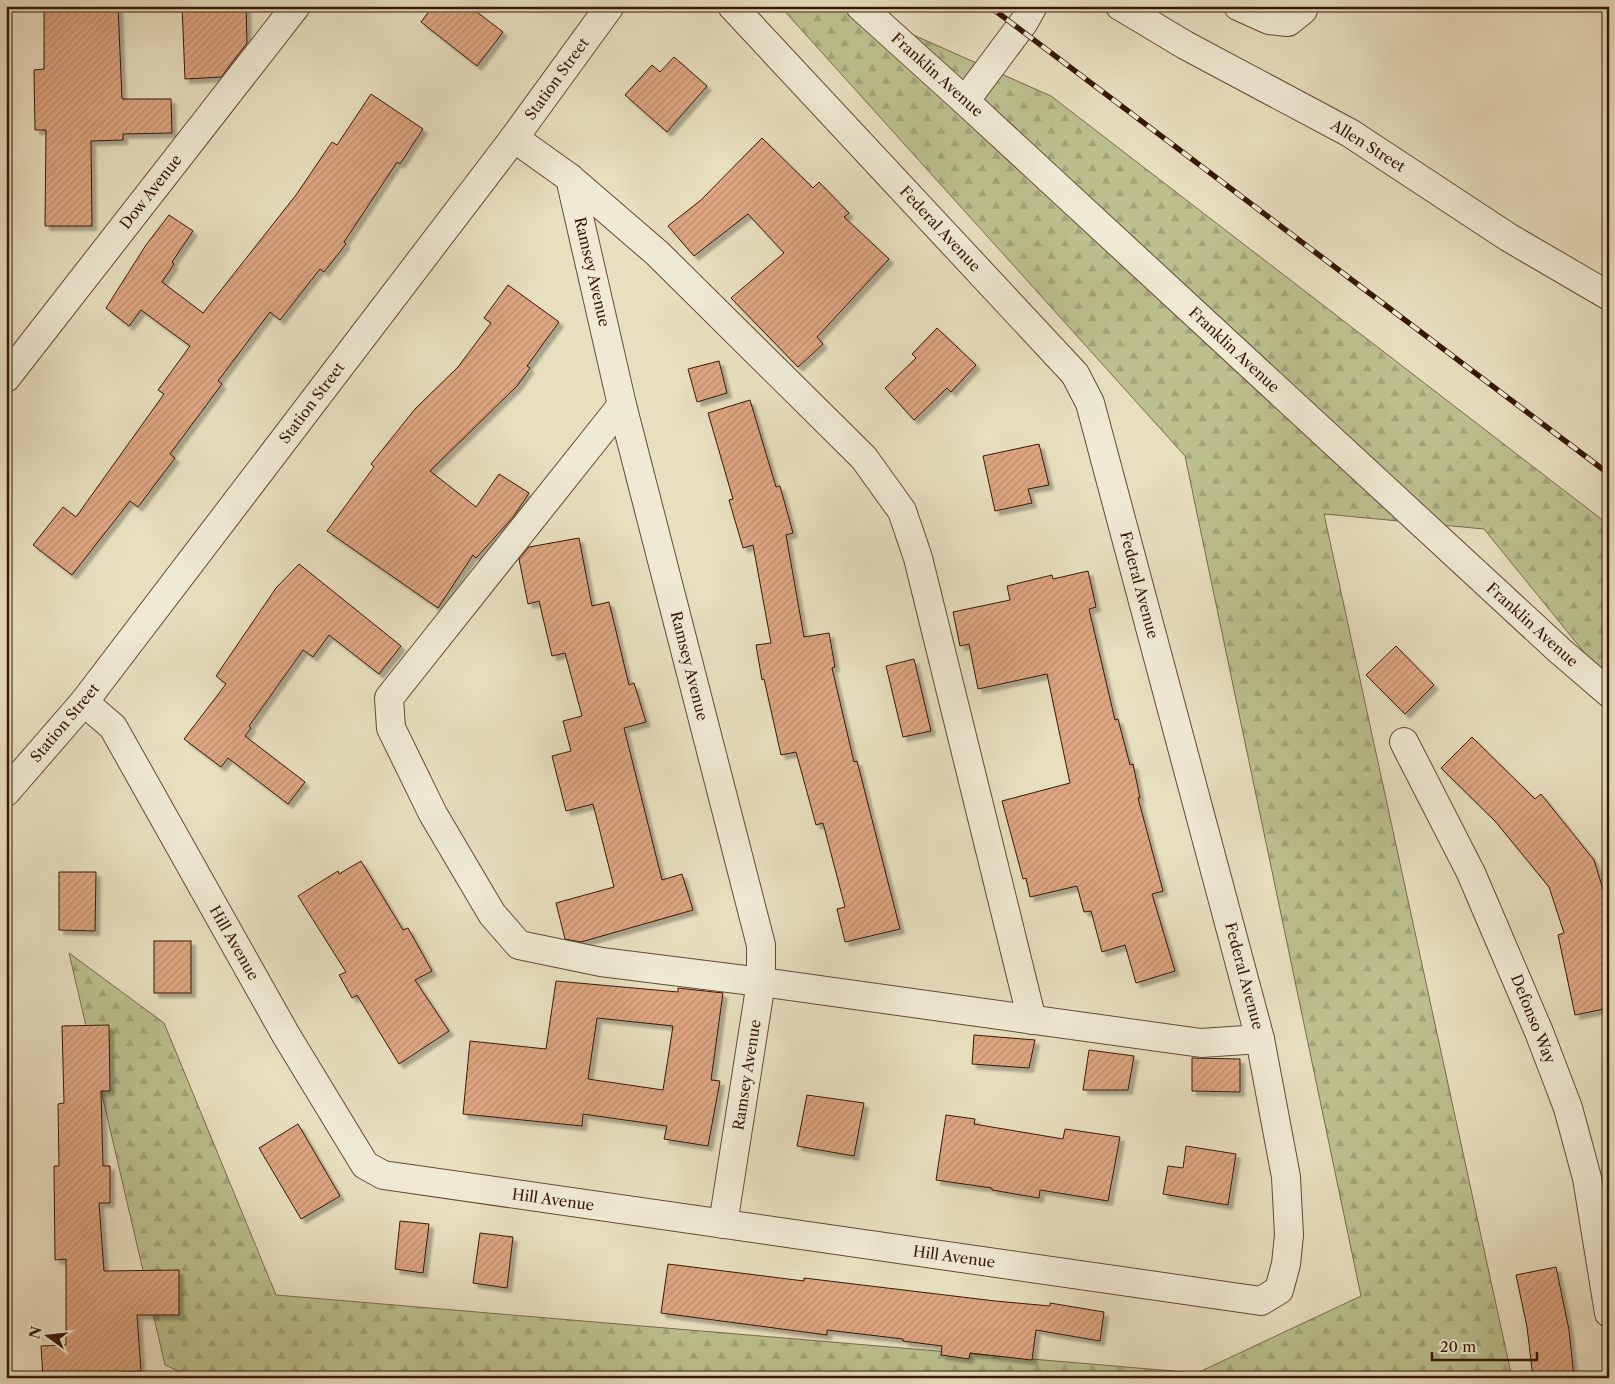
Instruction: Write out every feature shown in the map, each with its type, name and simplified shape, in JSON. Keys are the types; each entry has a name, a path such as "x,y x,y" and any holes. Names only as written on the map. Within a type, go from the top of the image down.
{"street":[{"name":"Dow Avenue","path":"6,378 296,6"},
{"name":"Station Street","path":"6,792 84,702 514,138 610,6"},
{"name":"Federal Avenue","path":"732,6 1075,374 1090,403 1260,1039 1286,1178 1289,1235 1286,1264 1279,1290"},
{"name":"Franklin Avenue","path":"860,6 965,100 1558,650 1609,693"},
{"path":"965,100 1024,22 1032,6"},
{"name":"Allen Street","path":"1120,6 1194,49 1350,133 1508,237 1609,296"},
{"path":"1238,6 1269,20 1288,22 1303,10 1304,6"},
{"path":"514,138 570,178 657,253 864,458 902,511 918,558 1032,1020"},
{"name":"Ramsey Avenue","path":"570,178 622,405 761,945 761,982 723,1224"},
{"path":"622,405 389,698 391,728 438,823 492,914 519,945 601,962 761,982 1201,1043 1260,1039"},
{"name":"Hill Avenue","path":"84,702 113,727 281,1027 365,1165 384,1176 1261,1301 1279,1290"},
{"name":"Defonso Way","path":"1404,742 1471,873 1539,1032 1568,1108 1587,1178 1609,1313"}],"green space":[{"path":"780,6 848,6 1051,96 1609,525 1609,683 1484,529 1324,514 1512,1378 194,1378 165,1365 69,953 164,1023 276,1295 1197,1373 1361,1296 1185,456"}],"building":[{"path":"44,6 118,6 122,99 171,99 172,133 123,134 123,140 91,141 92,226 45,226 46,130 35,130 34,70 44,69"},
{"path":"182,6 246,6 247,43 221,77 185,79"},
{"path":"433,6 469,6 503,32 477,66 421,22"},
{"path":"674,57 707,86 667,132 625,95 652,65 660,72"},
{"path":"371,94 423,129 400,164 397,162 344,242 346,244 324,272 320,269 280,320 270,312 218,381 222,384 170,454 175,458 138,507 130,501 72,575 33,545 63,507 76,517 164,394 158,390 190,346 141,310 129,326 106,308 146,245 169,215 193,231 172,262 174,264 162,282 203,313 296,195 332,142 337,145"},
{"path":"762,138 813,188 819,182 849,213 844,217 889,259 817,337 823,344 798,367 731,298 784,253 748,214 694,256 668,226 701,200"},
{"path":"508,285 559,322 527,366 530,368 517,386 430,471 476,507 499,474 529,493 514,516 476,558 473,555 438,608 327,531 374,467 371,464 415,409 458,367 491,323 484,318"},
{"path":"937,328 976,365 951,392 947,388 914,420 885,388 916,358 912,354"},
{"path":"719,361 727,393 697,402 688,369"},
{"path":"750,400 776,487 780,486 793,533 786,535 804,637 829,633 835,667 832,668 854,762 857,761 900,929 845,942 837,909 845,907 823,823 816,825 796,752 781,755 764,679 762,680 756,645 771,643 753,545 743,548 729,500 733,499 708,413"},
{"path":"1039,444 1049,485 1028,489 1032,503 995,511 983,456"},
{"path":"579,538 592,606 609,602 629,685 634,683 646,722 624,728 662,880 682,874 693,910 581,942 565,939 556,903 614,887 593,804 566,811 552,756 571,751 563,721 582,716 565,653 552,656 539,601 528,604 519,559 529,547"},
{"path":"299,564 401,646 379,674 329,635 313,657 303,650 249,726 251,728 245,736 305,782 288,804 228,758 221,767 184,739 226,684 216,676 276,588"},
{"path":"1088,571 1096,607 1089,609 1115,720 1118,719 1130,765 1133,764 1140,798 1138,798 1163,891 1152,894 1175,971 1136,983 1125,945 1102,952 1091,911 1084,912 1077,886 1030,897 1026,878 1023,879 1002,801 1070,783 1047,674 978,689 969,644 960,646 953,612 1010,600 1007,586 1052,575 1053,579"},
{"path":"1396,646 1434,685 1405,714 1366,675"},
{"path":"914,659 931,731 903,737 886,666"},
{"path":"1472,737 1535,799 1541,794 1594,860 1609,909 1609,1008 1575,1015 1558,935 1564,933 1549,887 1495,821 1441,768"},
{"path":"361,861 403,930 408,928 432,971 415,980 449,1031 399,1064 357,995 352,998 339,975 346,972 298,896 338,871 339,874"},
{"path":"59,872 96,872 95,931 59,930"},
{"path":"154,941 191,941 191,993 154,993"},
{"path":"556,981 678,992 678,988 723,993 711,1080 720,1081 708,1146 664,1139 667,1126 583,1114 582,1126 463,1114 470,1041 546,1049","holes":["597,1018 673,1026 663,1090 588,1079"]},
{"path":"109,1025 110,1091 101,1091 103,1166 110,1166 110,1203 99,1203 104,1271 179,1270 179,1315 137,1315 141,1371 43,1377 41,1346 66,1345 66,1259 55,1260 54,1166 59,1166 58,1104 64,1103 62,1026"},
{"path":"974,1035 1035,1040 1029,1068 972,1064"},
{"path":"1089,1050 1134,1056 1128,1090 1083,1090"},
{"path":"1192,1058 1240,1059 1240,1092 1192,1091"},
{"path":"807,1095 864,1103 854,1156 797,1146"},
{"path":"946,1115 975,1119 974,1124 1063,1139 1065,1129 1120,1137 1108,1201 1040,1190 1039,1198 992,1190 992,1188 936,1180"},
{"path":"298,1124 340,1196 301,1219 259,1148"},
{"path":"1186,1146 1236,1154 1228,1205 1163,1194 1168,1166 1183,1168"},
{"path":"400,1221 429,1224 423,1273 395,1269"},
{"path":"480,1233 513,1237 507,1288 473,1283"},
{"path":"668,1264 804,1281 804,1278 995,1301 1050,1306 1050,1303 1104,1312 1100,1341 1036,1330 1032,1360 970,1353 969,1359 941,1355 942,1346 903,1341 903,1339 827,1330 827,1335 661,1313"},
{"path":"1556,1267 1569,1330 1574,1378 1533,1378 1527,1327 1516,1275"}],"railway":[{"path":"989,6 1609,474"}]}
